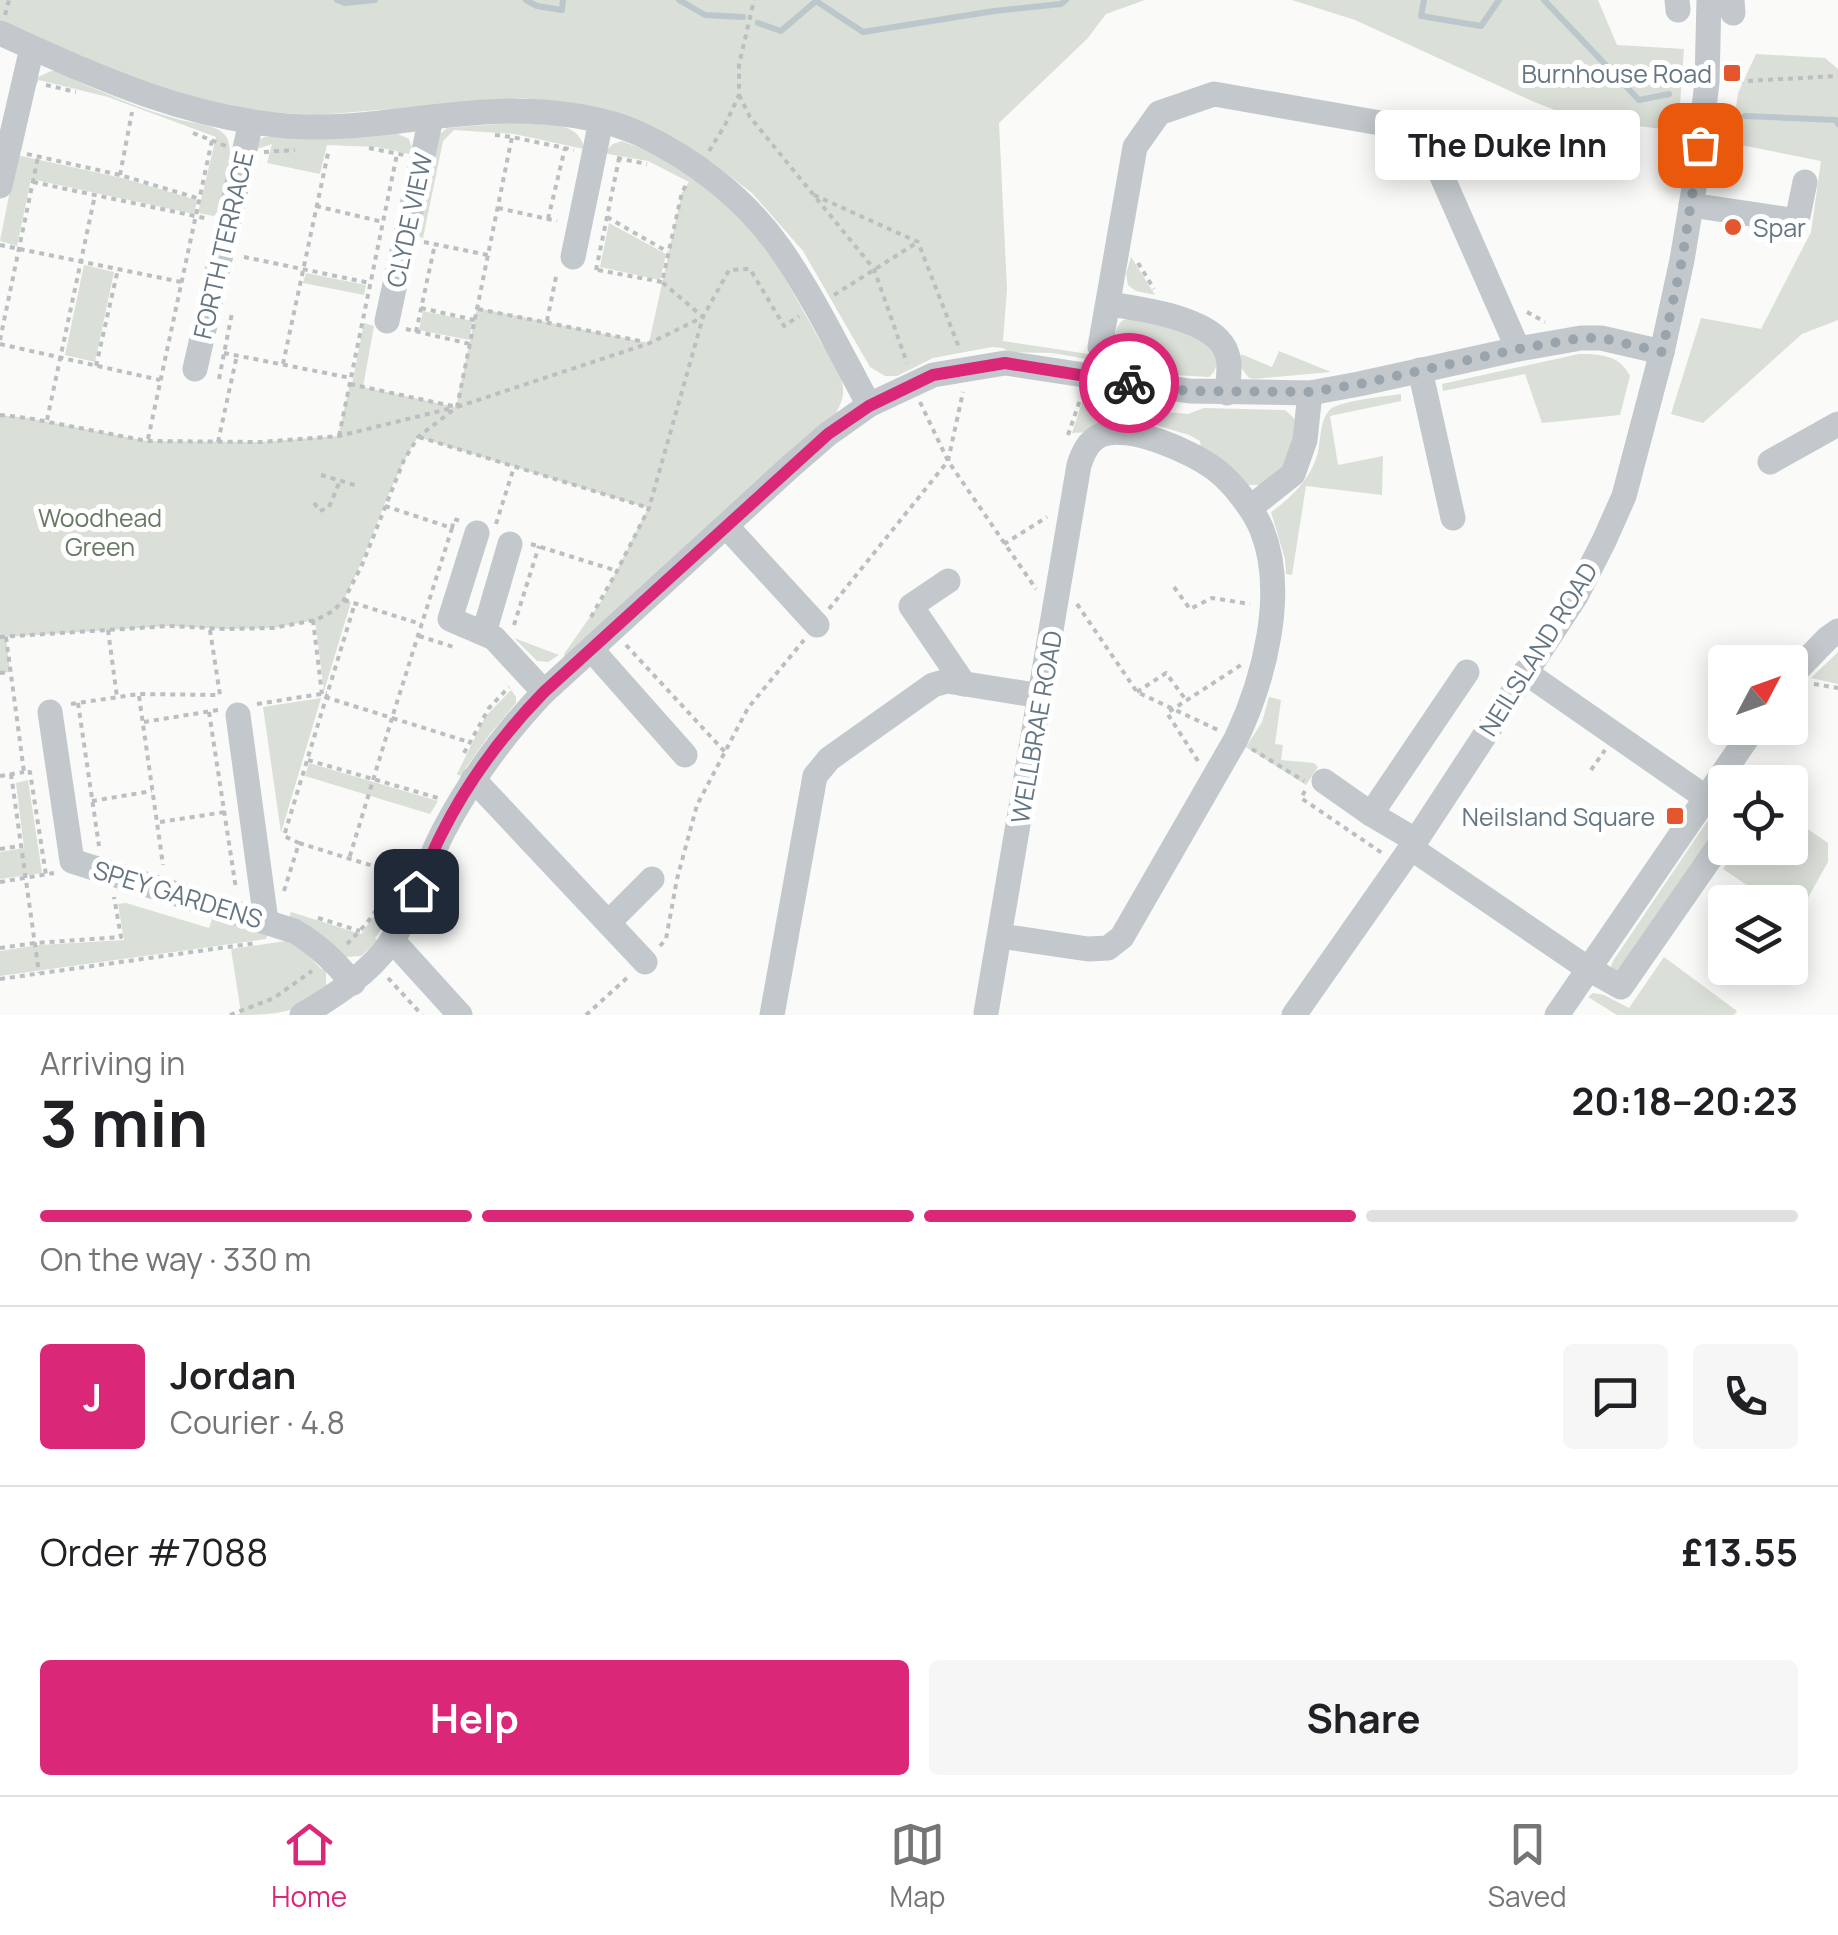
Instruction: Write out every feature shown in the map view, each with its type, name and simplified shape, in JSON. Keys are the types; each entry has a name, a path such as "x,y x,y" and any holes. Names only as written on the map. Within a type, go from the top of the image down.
{"street":[{"name":"NEILSLAND ROAD","path":"1294,1015 1413,844 1576,596 1624,496 1662,352 1691,205 1707,82 1710,0"},
{"path":"0,34 138,93 195,112 251,122 337,126 514,111 568,115 637,132 687,176 738,200 779,246 813,300 869,406"},
{"path":"0,186 32,48"},
{"path":"1100,347 1135,147 1160,113 1214,94 1403,127 1433,156 1518,349"},
{"name":"CLYDE VIEW","path":"381,323 405,238 431,118"},
{"name":"FORTH TERRACE","path":"195,369 251,122"},
{"path":"578,262 580,226 607,156 601,122"},
{"path":"1691,205 1797,222 1804,182"},
{"path":"1108,304 1149,310 1199,325 1216,337 1227,352 1227,393"},
{"path":"302,1015 352,983 392,940 440,836 473,780 495,747 588,638 613,631 804,455 869,406 933,375 1005,363 1189,391 1310,392 1581,338 1602,338 1662,352"},
{"path":"1420,370 1453,518"},
{"path":"1250,508 1293,474 1305,440 1310,392"},
{"path":"1770,462 1838,424"},
{"path":"1001,936 1088,949 1108,948 1122,937 1212,782 1252,706 1262,672 1274,593 1270,556 1250,508 1216,470 1181,449 1129,433 1110,432 1086,448"},
{"name":"WELLBRAE ROAD","path":"986,1014 1073,501 1086,448"},
{"path":"726,527 817,625"},
{"path":"494,537 450,620 497,636"},
{"path":"494,537 494,638 544,692"},
{"path":"948,581 911,606 964,684"},
{"path":"1808,659 1838,632"},
{"path":"588,638 685,755"},
{"path":"1371,814 1467,672"},
{"path":"1526,672 1708,799"},
{"path":"772,1015 815,776 829,758 932,685 947,681 1040,696"},
{"name":"SPEY GARDENS","path":"57,709 72,861 294,931 330,957 352,983"},
{"path":"238,716 270,922"},
{"path":"473,780 645,962"},
{"path":"1324,781 1587,968 1621,987 1708,862"},
{"path":"1556,1015 1587,968 1708,813"},
{"path":"609,922 652,879"},
{"path":"392,940 460,1015"}],"path":[{"path":"662,282 687,176 725,125 739,95 739,65 754,0"},
{"path":"1707,82 1838,76"},
{"path":"120,174 138,93"},
{"path":"739,95 750,117 874,269 908,368"},
{"path":"494,136 649,165"},
{"path":"24,772 3,637 170,626 273,628 313,620 332,612 344,600 404,460 418,437 457,407 512,137"},
{"path":"147,441 212,140"},
{"path":"283,364 329,147"},
{"path":"548,219 565,148"},
{"path":"8,150 120,174 199,198"},
{"path":"339,436 350,381 381,323 370,284 397,154"},
{"path":"596,270 607,217 607,156"},
{"path":"38,157 0,342 160,380"},
{"path":"32,182 227,223"},
{"path":"47,422 95,195"},
{"path":"586,1015 666,939 697,805 748,708 948,461 968,369 918,242 814,195"},
{"path":"316,206 383,222"},
{"path":"498,208 580,226"},
{"path":"607,217 668,252"},
{"path":"1120,235 1173,318"},
{"path":"405,238 488,254"},
{"path":"831,297 918,242"},
{"path":"416,332 435,244"},
{"path":"0,245 182,282"},
{"path":"244,257 370,284"},
{"path":"578,262 596,270 662,282 703,317"},
{"path":"96,366 118,269"},
{"path":"588,638 648,508 703,317 730,270 750,269 784,326 798,316"},
{"path":"421,308 475,320"},
{"path":"477,308 650,343"},
{"path":"1528,313 1544,322"},
{"path":"0,415 147,441 261,442 339,436 457,407 650,343 703,317"},
{"path":"381,323 470,344"},
{"path":"224,352 457,407"},
{"path":"218,442 237,355"},
{"path":"1086,448 1066,440 1088,375"},
{"path":"920,402 948,461 1055,615"},
{"path":"418,437 648,508"},
{"path":"494,537 514,467"},
{"path":"321,475 358,486"},
{"path":"314,504 320,511 329,507 340,480"},
{"path":"1004,544 1073,501"},
{"path":"349,858 452,528"},
{"path":"497,636 539,546"},
{"path":"1174,587 1190,609 1212,598 1272,607"},
{"path":"344,600 421,624"},
{"path":"355,603 284,836 400,875"},
{"path":"313,620 324,696"},
{"path":"57,709 139,694 220,695 210,628"},
{"path":"108,630 118,698"},
{"path":"613,631 725,752"},
{"path":"1212,782 1167,713 1266,648"},
{"path":"0,673 10,672"},
{"path":"1136,692 1166,673 1186,700"},
{"path":"139,694 166,890"},
{"path":"324,696 469,742"},
{"path":"0,948 121,938 92,801 78,703"},
{"path":"209,712 240,913"},
{"path":"307,760 442,800"},
{"path":"0,776 30,772 46,874"},
{"path":"11,774 40,974"},
{"path":"92,801 153,791"},
{"path":"158,822 224,812"},
{"path":"285,890 299,843"},
{"path":"0,848 22,846"},
{"path":"0,882 69,871 72,861"},
{"path":"312,916 360,931"},
{"path":"0,979 267,941 270,922"},
{"path":"230,1015 274,998 330,957"},
{"path":"374,962 422,1015"}],"green space":[{"path":"0,0 1145,0 1106,14 1087,39 999,123 1007,289 1003,341 1111,354 1120,323 1137,318 1209,343 1218,361 1209,377 1175,375 1053,353 1009,352 992,347 933,358 897,376 885,376 870,367 803,251 752,193 676,139 631,118 577,104 524,98 318,115 235,110 166,91 0,22"},
{"path":"1292,0 1598,0 1617,45 1684,49 1678,131 1630,125 1607,131 1355,20"},
{"path":"1756,54 1825,58 1838,69 1838,320 1802,334 1703,423 1671,414 1701,318 1761,329 1811,232 1821,161 1731,143 1738,93"},
{"path":"51,71 134,105 221,131 230,152 222,201 214,216 198,213 216,137 108,97 39,80 21,151 18,150 36,78"},
{"path":"509,123 565,127 581,139 584,149 514,134 454,130 443,141 423,238 415,236 439,135 447,128"},
{"path":"396,133 409,139 414,155 377,147 327,145 320,174 267,163 272,144 248,152 257,140 265,137"},
{"name":"Woodhead Green","path":"622,141 692,176 742,220 778,268 833,362 842,381 843,395 834,416 565,657 602,600 648,508 418,437 344,599 351,602 324,691 315,620 273,628 169,626 6,637 10,672 0,673 0,415 147,441 261,442 338,436 364,323 374,326 363,387 456,407 477,308 649,343 682,192 689,182 648,161 603,153"},
{"path":"17,155 122,178 197,200 194,214 31,179 17,246 0,241"},
{"path":"609,223 666,254 660,280 600,267"},
{"path":"1131,257 1155,295 1128,285 1126,274"},
{"path":"84,265 114,272 95,362 65,355"},
{"path":"306,273 366,285 364,295 303,283"},
{"path":"423,311 473,321 469,340 419,330"},
{"path":"1279,351 1331,372 1254,379 1239,365 1241,354 1272,367"},
{"path":"1579,354 1609,357 1626,369 1630,376 1620,415 1542,423 1525,374 1443,391 1442,384"},
{"path":"1086,390 1118,396 1130,407 1166,412 1188,414 1204,408 1285,410 1297,425 1289,461 1263,485 1246,485 1201,448 1200,441 1149,423 1143,429 1072,433"},
{"path":"1401,394 1401,401 1330,416 1338,465 1383,456 1382,495 1306,486 1292,575 1286,574 1271,512 1308,475 1328,412 1345,403"},
{"path":"514,638 559,655 548,662 537,661"},
{"path":"1838,652 1838,684 1811,678"},
{"path":"511,690 516,703 460,776 457,774 485,717"},
{"path":"1269,697 1281,700 1275,744 1283,745 1281,760 1314,763 1318,767 1306,785 1246,747 1262,722"},
{"path":"321,698 281,833 263,707"},
{"path":"309,763 438,801 430,814 305,776"},
{"path":"28,780 42,873 0,879 0,852 24,848 16,783"},
{"path":"1706,823 1708,850 1625,972 1614,972 1613,961"},
{"path":"1808,829 1828,843 1828,862 1808,898 1808,885 1747,885 1723,869 1726,865 1808,865"},
{"path":"410,867 414,870 386,930 382,928 377,941 361,956 345,957 289,918 291,912 361,934"},
{"path":"126,903 209,928 214,914 269,931 266,939 0,976 0,951 124,940 118,904"},
{"path":"286,941 305,952 321,969 326,967 326,988 296,1008 237,1015 241,1013 231,949"},
{"path":"1664,957 1737,1011 1734,1015 1617,1015 1588,997 1593,993 1604,995 1629,1008"}],"waterway":[{"path":"337,0 375,0"},
{"path":"526,0 562,10 563,0"},
{"path":"679,0 705,15 743,17"},
{"path":"758,23 781,31 816,1 863,32 1061,4 1066,0"},
{"path":"1424,0 1421,16 1481,26 1499,0"},
{"path":"1544,0 1639,100 1669,94"},
{"path":"1745,116 1836,120 1838,124"}],"way so far":[{"path":"1129,383 1227,393 1310,392 1581,338 1602,338 1662,352 1682,260 1700,145"}],"place":[{"name":"Burnhouse Road","path":"1732,73"},
{"name":"The Duke Inn","path":"1700,145"},
{"name":"Spar","path":"1733,227"},
{"name":"Neilsland Square","path":"1675,816"}],"route":[{"path":"416,891 457,806 518,718 828,434 869,406 933,375 1005,363 1129,383"}]}
